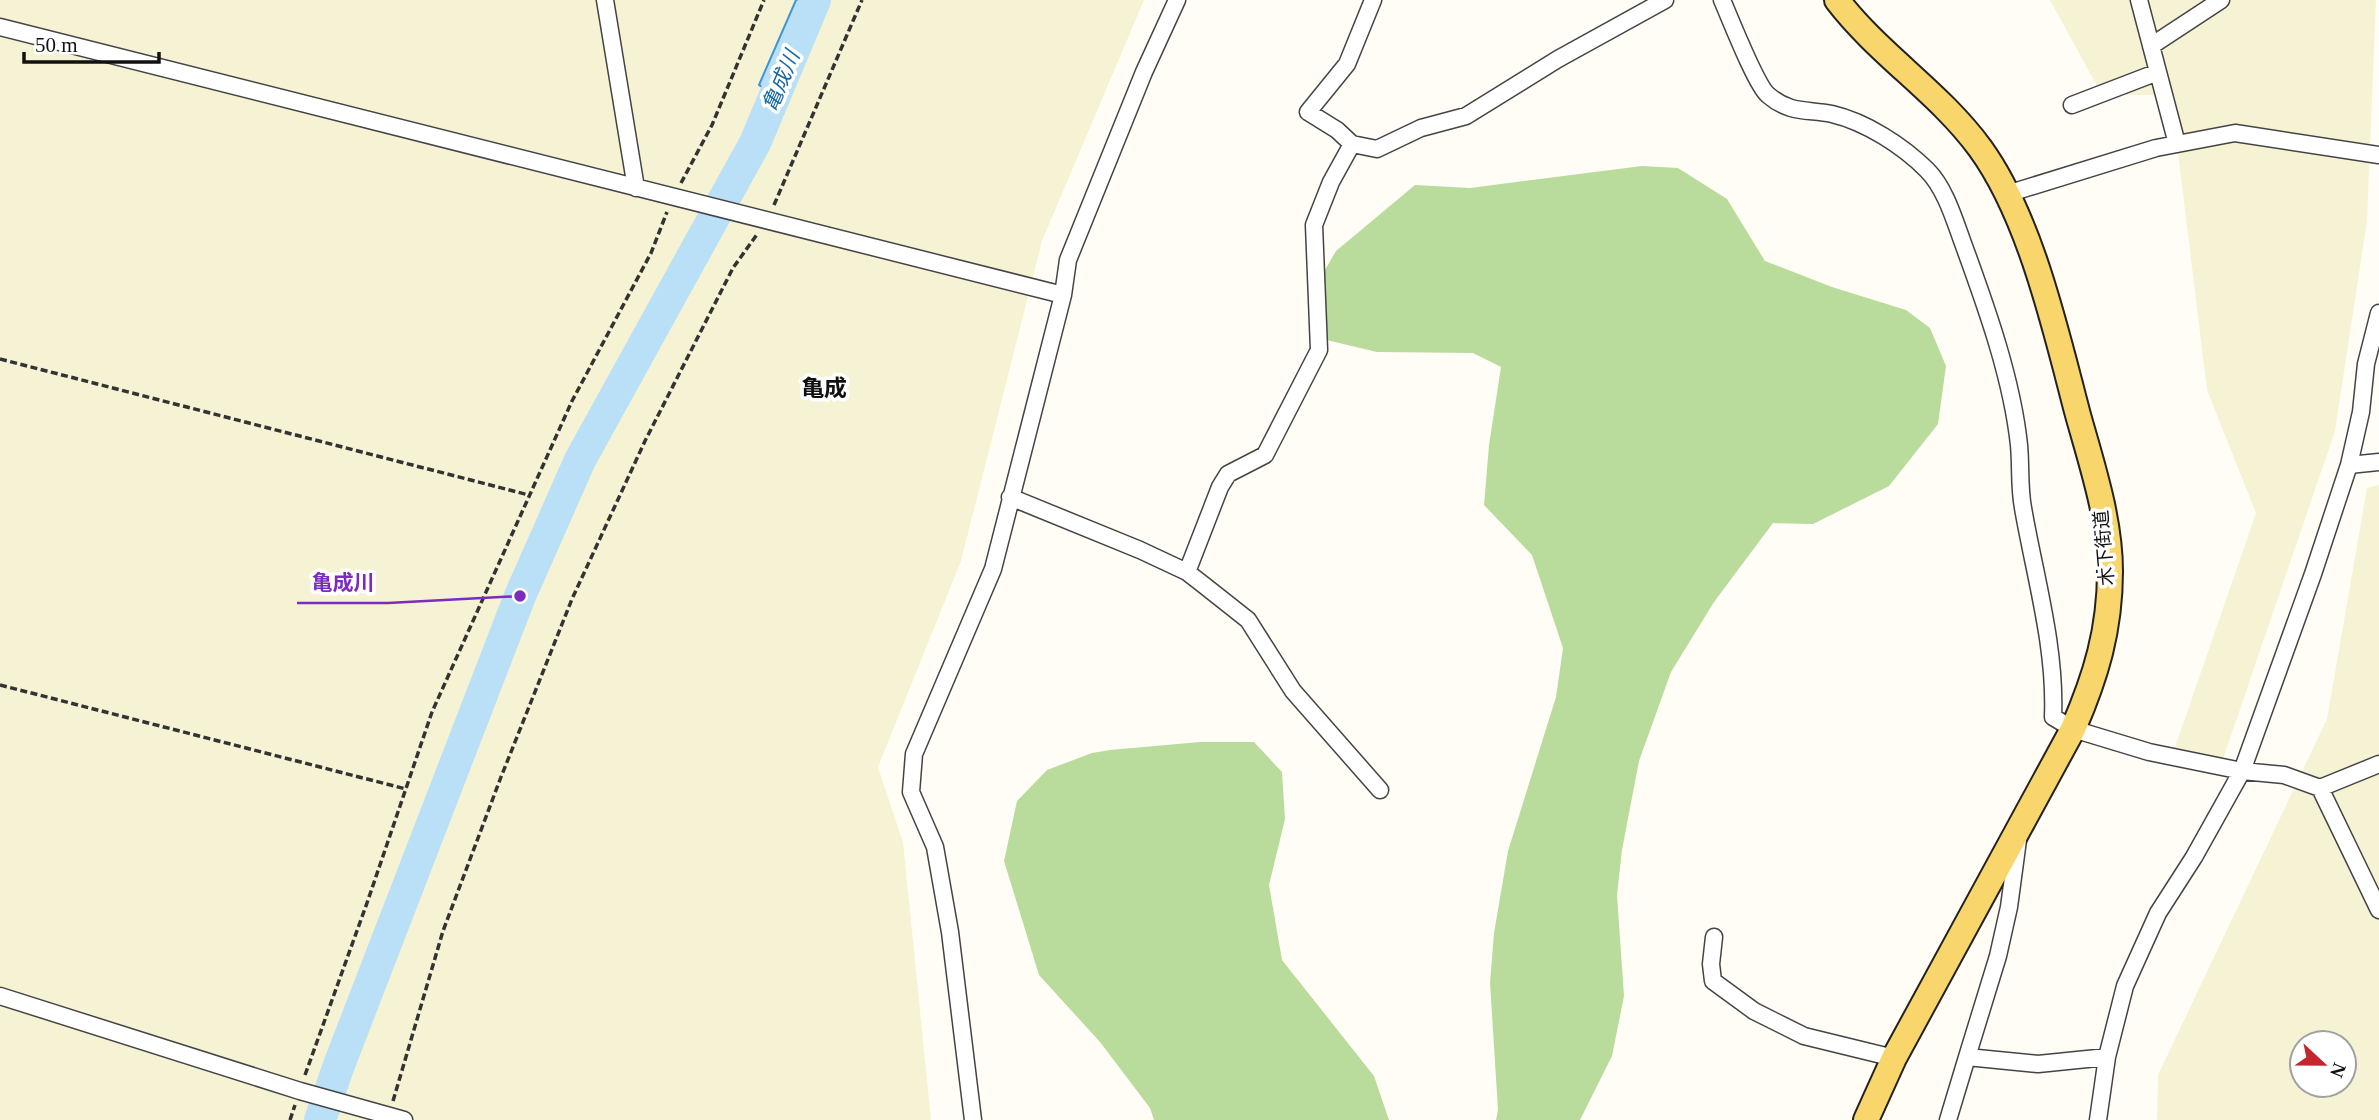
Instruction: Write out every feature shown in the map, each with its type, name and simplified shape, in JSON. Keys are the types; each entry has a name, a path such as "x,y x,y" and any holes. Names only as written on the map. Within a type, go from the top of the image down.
{"main road":[{"name":"木下街道","path":"1837,0 1872,40 1956,119 1981,149 2007,194 2032,255 2057,337 2098,487 2110,569 2106,629 2092,685 2073,729 1894,1058 1867,1120"}],"street":[{"path":"604,0 636,188"},
{"path":"973,1120 950,932 935,847 911,792 914,754 993,569 1063,295 1068,260 1144,72 1177,0"},
{"path":"1373,0 1348,64 1308,112 1352,144 1377,149 1421,128 1466,116 1558,59 1665,0"},
{"path":"1722,0 1766,94 1794,111 1831,114 1858,122 1892,143 1928,171 1943,194 1974,274 2011,393 2019,446 2022,504 2045,621 2054,685 2053,717 2073,729 2149,752 2242,771 2284,775 2320,788 2379,764"},
{"path":"2139,0 2177,144"},
{"path":"2151,46 2221,0"},
{"path":"0,27 1063,295"},
{"path":"2072,105 2158,72"},
{"path":"2007,194 2156,148 2235,133 2379,155"},
{"path":"1187,572 1228,474 1265,455 1319,351 1314,225 1331,182 1352,144"},
{"path":"2098,1120 2107,1057 2125,986 2158,913 2194,857 2242,771 2313,574 2349,465 2361,412 2366,363 2379,313"},
{"path":"2349,465 2379,462"},
{"path":"1010,497 1187,572 1248,620 1293,691 1380,790"},
{"path":"2320,788 2379,910"},
{"path":"1948,1120 1998,956 2009,907 2020,824"},
{"path":"1714,937 1711,964 1713,981 1754,1011 1804,1036 1894,1058"},
{"path":"0,996 300,1091 396,1118"},
{"path":"1967,1057 2038,1064 2107,1057"}],"path":[{"path":"290,1120 432,712 572,401 650,253 673,197 712,125 764,0"},
{"path":"396,1118 443,931 572,599 645,441 733,268 767,221 862,0"},
{"path":"0,359 529,495"},
{"path":"0,685 406,789"}],"shaded area":[{"path":"0,0 1144,0 1042,241 961,561 878,767 903,842 931,1120 0,1120"},
{"path":"2050,0 2376,0 2367,221 2335,431 2222,762 2172,756 2256,513 2207,390 2171,95 2102,95"},
{"path":"2379,485 2379,1120 2157,1120 2158,1075 2327,719 2367,488"}],"green space":[{"path":"1642,166 1678,168 1727,199 1765,261 1832,287 1906,310 1930,328 1946,366 1938,424 1889,486 1813,524 1773,523 1714,602 1671,672 1639,761 1622,850 1617,895 1624,996 1612,1056 1580,1120 1496,1120 1498,1110 1490,983 1494,933 1508,851 1556,697 1563,648 1532,555 1484,505 1489,445 1501,367 1473,353 1377,352 1318,338 1318,282 1336,251 1415,185 1470,188"},
{"path":"1200,742 1254,742 1282,772 1285,819 1269,885 1282,960 1374,1076 1389,1120 1154,1120 1150,1108 1100,1042 1039,975 1004,861 1017,801 1047,770 1092,753"}],"water":[{"path":"796,0 827,0 784,103 759,85"}],"waterway":[{"name":"亀成川","path":"320,1120 520,596 580,460 755,143 815,0"}],"place":[{"name":"亀成川","path":"520,596"}],"district":[{"name":"亀成","path":"824,388"}]}
